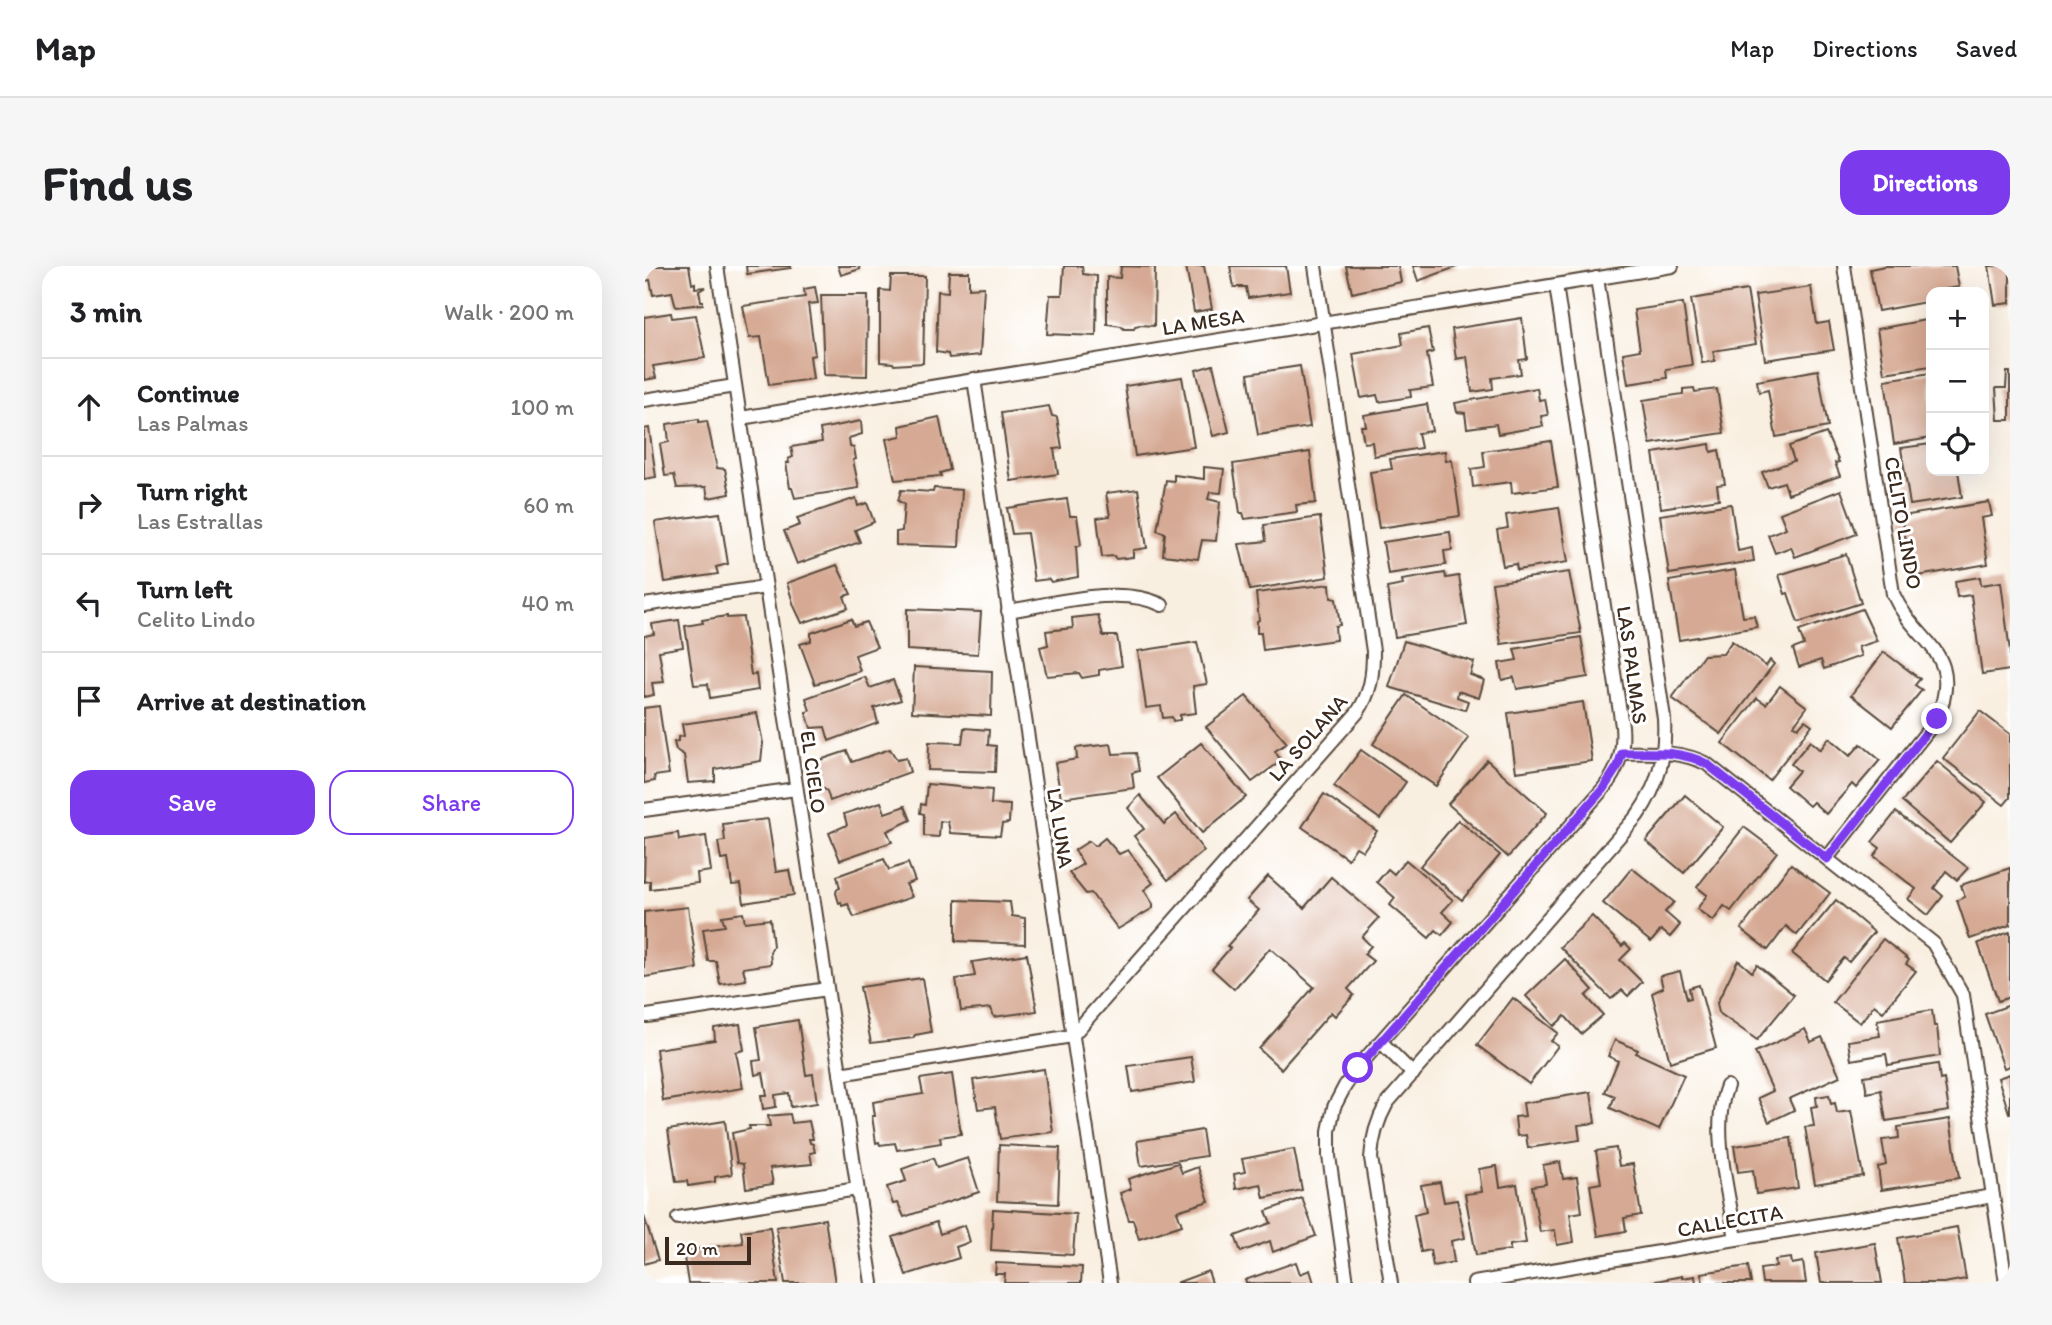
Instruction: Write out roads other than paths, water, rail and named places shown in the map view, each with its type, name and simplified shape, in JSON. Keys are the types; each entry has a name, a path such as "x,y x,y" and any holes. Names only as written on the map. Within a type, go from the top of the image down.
{"lane":[{"name":"EL CIELO","path":"718,266 872,1283"},
{"name":"LA SOLANA","path":"1072,1036 1357,713 1371,687 1373,650 1315,266"},
{"name":"LA MESA","path":"741,418 1672,266"},
{"name":"CELITO LINDO","path":"1827,859 1937,719 1946,688 1939,655 1901,611 1893,594 1844,266"},
{"path":"1391,1283 1371,1158 1371,1143 1380,1115 1387,1103 1637,816 1654,788 1664,752 1662,705 1597,278"},
{"name":"LAS PALMAS","path":"1347,1283 1329,1156 1329,1130 1334,1107 1345,1086 1381,1042 1603,789 1618,766 1622,753 1622,726 1556,285"},
{"name":"LA LUNA","path":"974,379 1110,1283"},
{"path":"644,400 736,386"},
{"path":"644,605 766,587"},
{"path":"1007,611 1125,594 1151,599 1162,605"},
{"path":"1622,753 1664,752 1694,757 1707,764 1933,943 1963,995 2006,1283"},
{"path":"644,810 796,789"},
{"path":"647,1016 827,989"},
{"path":"840,1074 1072,1036"},
{"path":"1381,1042 1413,1074"},
{"path":"1727,1086 1718,1124 1736,1239"},
{"path":"678,1218 857,1189"},
{"name":"CALLECITA","path":"1474,1283 1993,1196"}]}
